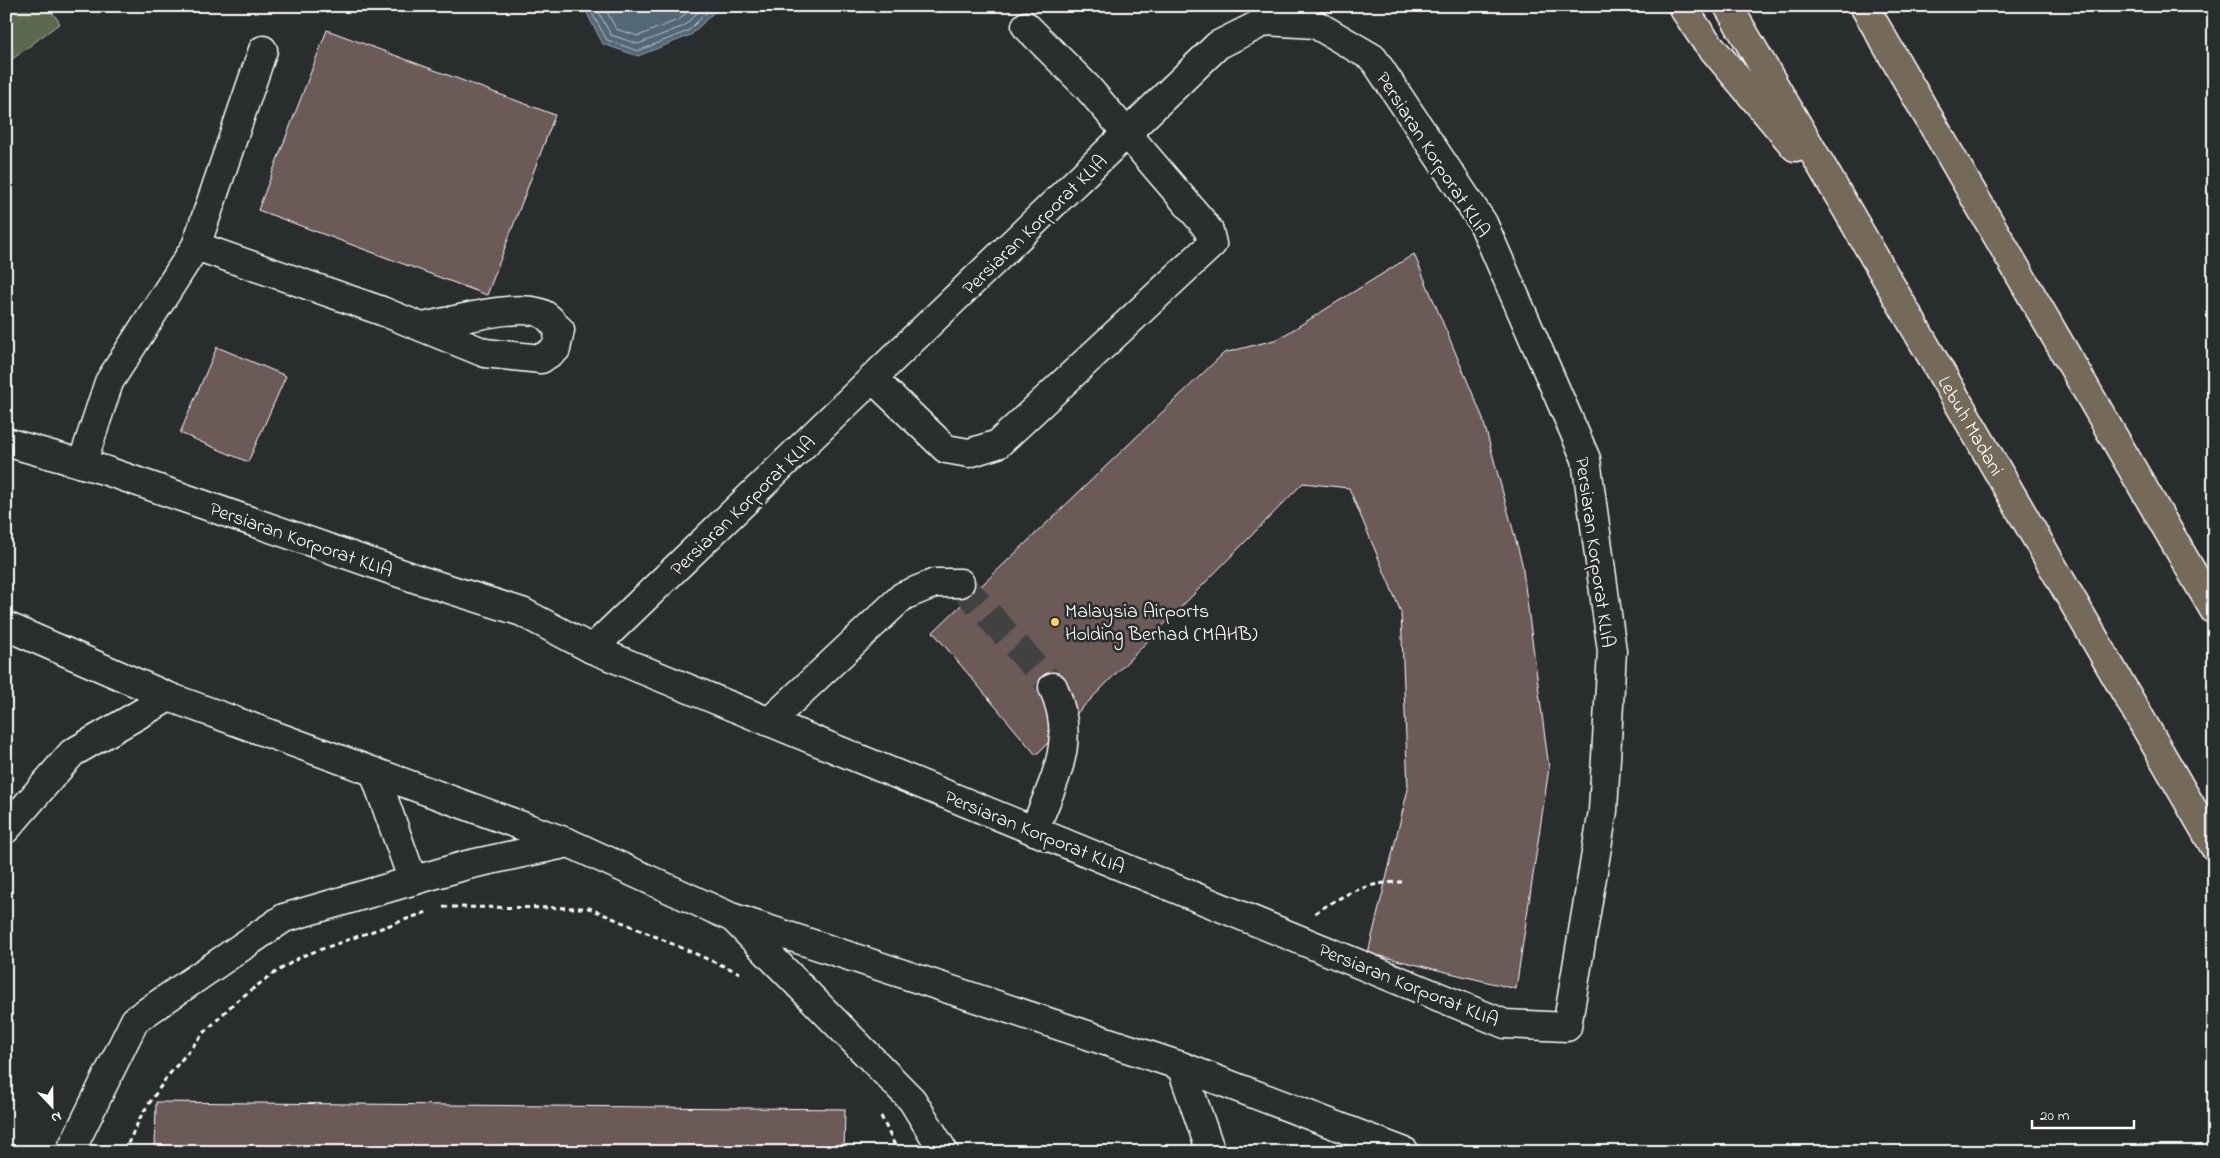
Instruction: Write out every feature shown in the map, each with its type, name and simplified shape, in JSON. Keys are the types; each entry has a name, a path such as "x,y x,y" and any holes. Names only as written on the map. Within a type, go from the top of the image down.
{"highway":[{"path":"1682,6 1702,36 1846,208"},
{"name":"Lebuh Madani","path":"1728,6 2214,846"},
{"path":"1864,6 2214,610"}],"lane":[{"name":"Persiaran Korporat KLIA","path":"6,442 82,464 420,580 522,612 592,649 1505,1024 1567,1027 1603,812 1612,651 1586,459 1483,223 1373,58 1315,24 1266,21 1218,45 1128,134 592,649"},
{"path":"873,379 946,449 969,453 998,444 1204,254 1212,244 1209,231 1128,134 1088,88 1026,26"},
{"path":"82,464 109,382 196,246 263,50"},
{"path":"196,246 423,327"},
{"path":"769,722 903,596 935,583 960,583"},
{"path":"6,626 168,697 569,843 731,916 1181,1066 1406,1152"},
{"path":"1034,831 1062,758 1065,742 1061,709 1052,687"},
{"path":"6,829 72,753 168,697"},
{"path":"374,772 413,881"},
{"path":"70,1152 135,1020 284,918 467,865 569,843"},
{"path":"731,916 912,1100 944,1152"},
{"path":"1181,1066 1211,1152"}],"path":[{"path":"1289,936 1313,914 1341,895 1381,882 1402,882"},
{"path":"441,907 589,908 743,974"},
{"path":"124,1152 142,1114 167,1077 203,1034 234,1003 270,976 302,956 432,910"},
{"path":"878,1112 898,1152"}],"green space":[{"path":"6,6 48,6 60,23 6,64"}],"water":[{"path":"583,6 720,6 691,35 638,56 603,44"}],"building":[{"path":"327,30 555,115 487,295 258,210"},
{"name":"Malaysia Airports Holding Berhad (MAHB)","path":"1414,254 1482,416 1522,563 1549,768 1516,989 1368,953 1408,789 1401,612 1349,488 1303,483 1036,755 933,632 1224,353 1278,339"},
{"path":"217,347 286,376 248,462 180,433"},
{"path":"156,1102 845,1109 844,1152 155,1152"}],"tunnel":[{"path":"960,583 1053,687"}],"place":[{"name":"Malaysia Airports Holding Berhad (MAHB)","path":"1055,622"}]}
